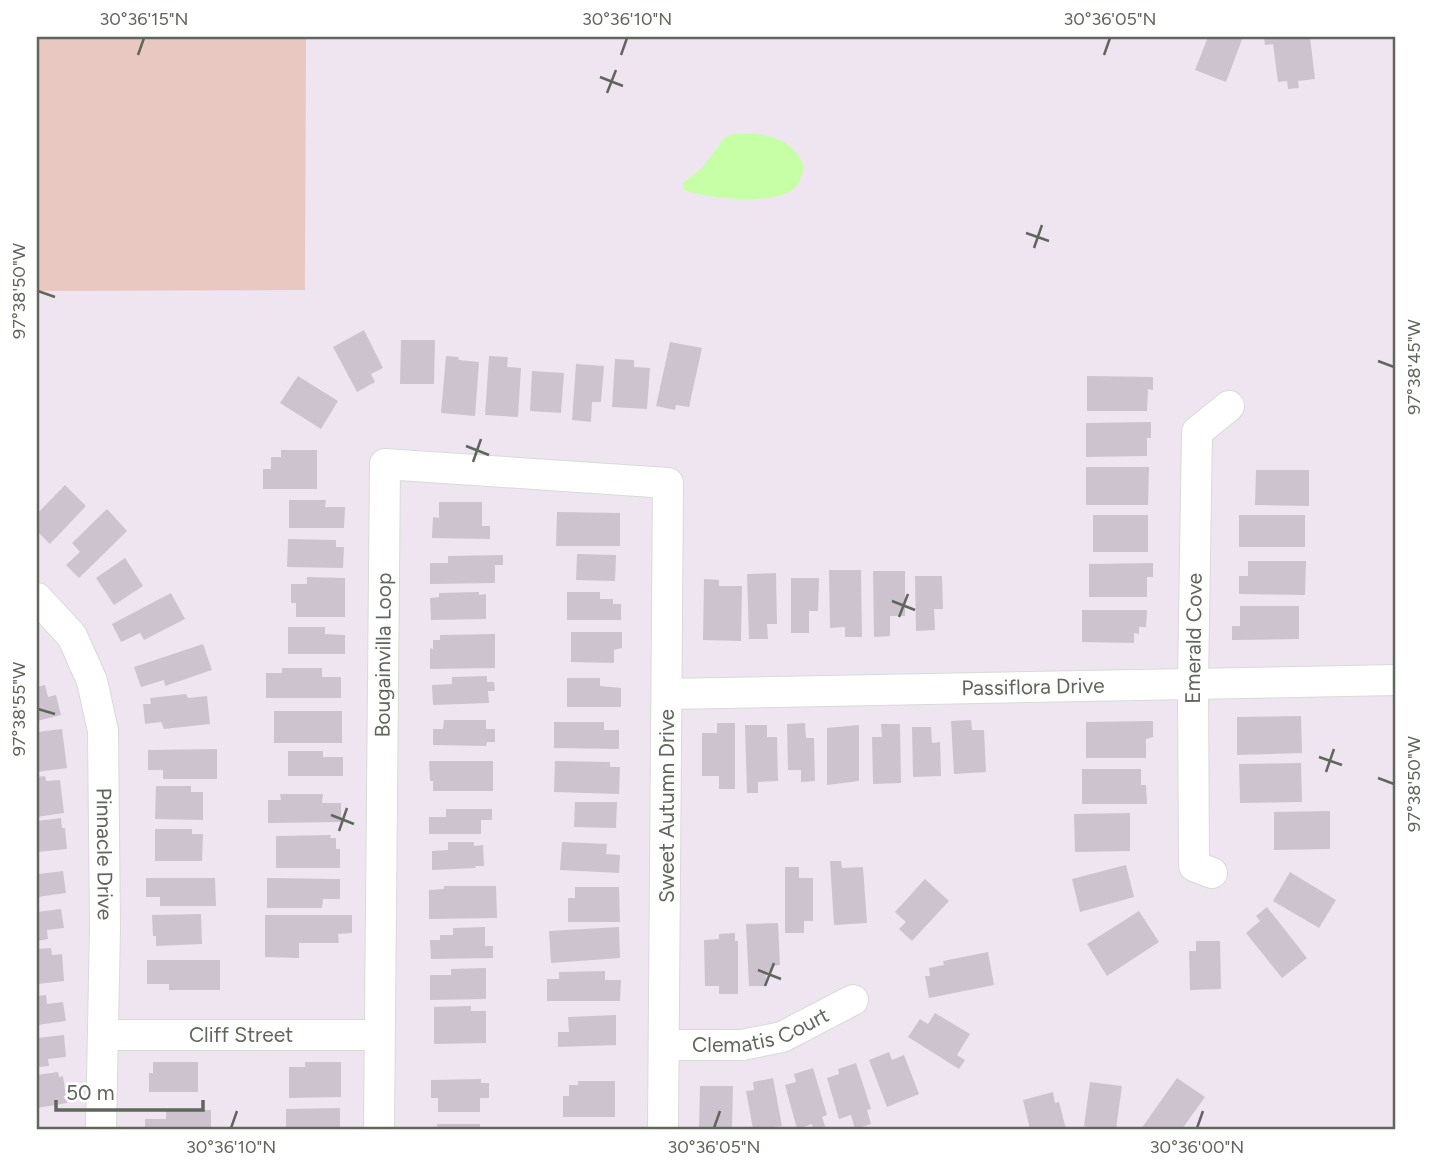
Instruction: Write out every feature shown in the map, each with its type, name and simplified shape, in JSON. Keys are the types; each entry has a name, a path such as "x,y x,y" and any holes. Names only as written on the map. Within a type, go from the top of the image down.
{"street":[{"name":"Emerald Cove","path":"1212,873 1194,866 1193,683 1197,432 1229,406"},
{"name":"Bougainvilla Loop","path":"379,1129 384,464 668,483"},
{"name":"Sweet Autumn Drive","path":"663,1129 668,483"},
{"name":"Pinnacle Drive","path":"37,598 72,636 92,681 103,731 105,928 101,1129"},
{"name":"Passiflora Drive","path":"667,694 1396,680"},
{"name":"Clematis Court","path":"665,1045 742,1045 782,1037 853,1000"},
{"name":"Cliff Street","path":"103,1035 379,1035"}],"shaded area":[{"path":"37,37 306,37 305,290 37,291"},
{"path":"733,134 765,135 776,138 793,149 804,168 797,186 785,194 757,199 724,198 684,190 683,183 703,167 724,138"}],"building":[{"path":"1208,37 1243,37 1226,82 1195,70"},
{"path":"1264,37 1310,37 1315,79 1298,81 1299,88 1288,89 1287,81 1278,82 1273,44 1265,45"},
{"path":"364,330 383,368 371,374 375,382 357,392 333,347"},
{"path":"401,340 435,340 434,384 400,384"},
{"path":"670,342 702,348 689,407 676,405 675,410 656,406"},
{"path":"446,356 479,362 475,416 441,413"},
{"path":"489,356 508,357 507,367 521,368 518,417 485,415"},
{"path":"615,359 634,360 634,367 650,368 647,409 612,407"},
{"path":"576,364 604,366 601,402 592,402 591,422 572,420"},
{"path":"532,371 564,373 561,413 530,411"},
{"path":"298,376 338,401 321,429 280,403"},
{"path":"1087,376 1153,377 1153,390 1148,389 1147,411 1087,411"},
{"path":"1151,422 1151,438 1147,438 1147,456 1086,457 1086,423"},
{"path":"281,450 317,450 317,489 263,489 263,469 271,469 271,457 281,457"},
{"path":"1086,467 1149,467 1148,505 1086,505"},
{"path":"1256,470 1309,470 1309,506 1255,505"},
{"path":"65,485 86,506 50,544 37,531 37,514"},
{"path":"289,500 326,500 325,507 345,507 344,528 289,528"},
{"path":"439,502 482,502 482,526 490,526 490,539 432,538 433,517 439,518"},
{"path":"107,509 127,531 79,578 66,565 80,552 72,543"},
{"path":"557,512 620,513 620,546 556,546"},
{"path":"1093,515 1148,515 1148,552 1093,552"},
{"path":"1239,515 1305,515 1305,547 1239,547"},
{"path":"288,539 336,540 336,547 344,547 343,568 287,567"},
{"path":"577,554 616,555 615,581 576,580"},
{"path":"503,555 503,565 495,565 495,583 430,584 430,563 448,563 448,556"},
{"path":"125,558 143,586 114,605 96,578"},
{"path":"1248,561 1306,561 1305,595 1239,594 1239,576 1248,576"},
{"path":"1153,563 1153,577 1147,577 1147,597 1089,597 1089,564"},
{"path":"829,570 861,570 862,637 845,637 845,627 830,628"},
{"path":"873,571 905,571 905,616 890,616 890,636 874,637"},
{"path":"776,573 777,624 767,624 768,639 749,639 747,574"},
{"path":"915,576 942,576 943,609 934,609 935,630 916,631"},
{"path":"307,577 345,578 345,617 296,617 296,603 291,603 291,584 307,584"},
{"path":"791,578 819,578 818,611 809,611 809,633 791,633"},
{"path":"704,579 719,580 719,586 742,586 741,641 703,640"},
{"path":"479,592 479,595 486,594 486,619 431,620 430,598 439,597 439,593"},
{"path":"567,592 600,592 600,599 613,599 613,604 621,604 621,620 567,620"},
{"path":"171,593 185,619 144,640 140,633 121,642 112,624"},
{"path":"1240,606 1299,606 1299,639 1232,640 1232,626 1240,626"},
{"path":"1082,610 1147,610 1146,627 1139,627 1139,634 1134,633 1134,643 1082,642"},
{"path":"288,627 325,627 325,634 345,635 345,654 288,654"},
{"path":"571,632 622,632 622,648 614,650 614,663 571,662"},
{"path":"495,634 495,668 430,669 430,648 433,649 433,640 440,640 440,635"},
{"path":"203,644 212,670 165,686 164,680 141,687 134,667"},
{"path":"282,668 322,668 322,677 341,677 341,698 266,698 266,673 282,673"},
{"path":"487,676 487,682 494,682 495,691 488,691 489,703 433,705 432,685 452,684 452,677"},
{"path":"567,678 600,678 600,686 621,688 621,707 567,707"},
{"path":"45,685 48,697 56,695 61,715 37,721 37,687"},
{"path":"186,694 188,698 207,696 210,724 164,729 161,722 145,724 143,704 151,704 150,698"},
{"path":"274,711 342,711 342,743 274,743"},
{"path":"1301,716 1302,753 1237,755 1237,717"},
{"path":"444,720 486,720 486,729 495,729 495,742 487,742 486,746 433,745 433,729 443,729"},
{"path":"971,720 972,730 984,730 986,772 954,774 951,721"},
{"path":"1153,721 1153,737 1146,739 1146,758 1086,758 1086,722"},
{"path":"554,722 604,722 604,730 619,730 619,749 554,748"},
{"path":"717,723 735,723 735,789 719,789 719,776 702,776 702,733 717,733"},
{"path":"805,723 806,738 814,738 815,781 801,782 801,770 788,770 787,724"},
{"path":"881,724 900,724 901,783 873,784 872,737 882,737"},
{"path":"745,725 767,725 767,737 777,737 778,781 758,782 758,793 747,793"},
{"path":"859,725 859,781 827,785 827,728"},
{"path":"912,727 931,727 932,743 940,742 941,776 913,777"},
{"path":"62,729 67,768 37,772 37,732"},
{"path":"217,749 217,779 163,779 163,770 148,770 148,750"},
{"path":"288,751 323,751 323,757 343,757 343,776 288,776"},
{"path":"429,761 493,761 493,791 433,791"},
{"path":"555,761 610,762 610,767 620,767 619,794 554,792"},
{"path":"1301,763 1302,802 1240,803 1239,764"},
{"path":"1082,769 1141,769 1141,785 1146,785 1147,804 1082,804"},
{"path":"45,776 46,781 60,780 64,813 37,817 37,777"},
{"path":"156,786 191,786 191,792 203,792 203,820 155,819"},
{"path":"280,794 323,794 322,803 341,803 341,822 268,823 268,800 281,800"},
{"path":"575,802 617,802 616,828 574,827"},
{"path":"446,809 492,809 492,820 481,820 481,834 429,834 429,817 446,817"},
{"path":"1330,811 1330,849 1274,850 1274,812"},
{"path":"1130,813 1130,851 1075,852 1074,814"},
{"path":"61,818 67,849 37,852 37,821"},
{"path":"155,829 192,829 192,834 203,834 202,861 155,861"},
{"path":"331,835 330,838 336,838 336,849 340,849 340,868 276,868 276,836"},
{"path":"448,842 474,842 474,846 483,845 484,866 432,870 432,851 448,850"},
{"path":"562,842 607,844 606,854 620,855 619,873 560,870"},
{"path":"830,861 841,861 842,868 863,867 867,923 834,925"},
{"path":"1126,865 1134,897 1080,912 1072,879"},
{"path":"37,867 39,874 63,871 66,893 37,897"},
{"path":"785,867 799,867 799,878 813,878 813,921 804,921 804,933 785,933"},
{"path":"1290,872 1336,900 1319,928 1273,901"},
{"path":"146,878 215,878 216,906 160,906 160,897 146,897"},
{"path":"267,878 340,879 340,899 323,899 322,908 267,908"},
{"path":"925,879 949,901 912,941 899,929 906,922 895,912"},
{"path":"444,886 496,886 497,918 429,919 429,890 444,889"},
{"path":"575,887 619,887 620,922 568,922 568,898 575,898"},
{"path":"1267,907 1307,958 1282,978 1246,933 1260,921 1256,916"},
{"path":"61,909 64,928 47,930 48,939 37,941 37,912"},
{"path":"1139,911 1159,942 1107,976 1087,944"},
{"path":"201,914 202,944 156,946 152,915"},
{"path":"265,915 352,915 352,933 338,934 339,943 299,943 299,958 265,957"},
{"path":"778,923 780,965 772,966 771,972 766,972 766,986 749,986 746,924"},
{"path":"485,927 485,946 493,946 493,958 431,959 430,940 440,940 440,935 453,935 453,928"},
{"path":"619,927 620,958 551,963 549,931"},
{"path":"735,933 735,941 738,941 738,994 719,994 719,986 705,986 704,940 719,939 719,934"},
{"path":"1196,941 1220,941 1221,989 1190,990 1189,951 1196,951"},
{"path":"51,948 52,955 62,954 64,981 37,984 37,949"},
{"path":"988,952 994,985 929,998 925,976 930,976 929,968 944,965 943,961"},
{"path":"147,960 220,960 220,990 169,990 169,984 147,984"},
{"path":"486,968 486,999 430,1000 430,975 451,975 451,969"},
{"path":"605,971 605,980 621,980 620,1001 547,1001 547,979 559,979 559,972"},
{"path":"46,995 47,1004 63,1002 66,1021 37,1025 37,996"},
{"path":"471,1006 471,1011 486,1011 486,1043 434,1044 434,1007"},
{"path":"935,1013 970,1034 957,1055 965,1060 959,1069 908,1037 920,1019 928,1024"},
{"path":"616,1015 616,1045 558,1047 558,1032 569,1032 568,1017"},
{"path":"64,1035 66,1057 48,1059 49,1066 37,1067 37,1038"},
{"path":"889,1052 892,1060 904,1055 919,1094 887,1107 869,1060"},
{"path":"153,1062 198,1062 198,1092 149,1092 149,1073 153,1073"},
{"path":"305,1062 341,1062 341,1097 289,1098 289,1067 305,1067"},
{"path":"856,1063 871,1109 867,1110 871,1124 855,1129 851,1115 839,1119 827,1078 839,1074 838,1069"},
{"path":"813,1068 827,1115 822,1117 826,1129 813,1129 812,1124 797,1129 785,1085 796,1082 794,1074"},
{"path":"58,1072 59,1077 63,1076 67,1103 37,1108 37,1075"},
{"path":"773,1078 782,1126 753,1129 746,1091 754,1090 753,1082"},
{"path":"1177,1078 1205,1097 1182,1129 1141,1129"},
{"path":"481,1079 481,1083 489,1083 489,1098 480,1098 480,1112 438,1112 438,1098 431,1098 431,1080"},
{"path":"578,1081 615,1081 615,1117 563,1117 563,1096 569,1096 569,1085 578,1085"},
{"path":"1090,1082 1122,1086 1116,1129 1084,1126"},
{"path":"700,1086 733,1086 732,1129 699,1129"},
{"path":"1053,1092 1055,1103 1059,1102 1066,1129 1030,1129 1023,1100"},
{"path":"340,1108 340,1128 286,1129 286,1109"},
{"path":"166,1110 211,1110 211,1129 145,1129 145,1119 166,1119"},
{"path":"437,1124 480,1124 480,1129 438,1129"}]}
